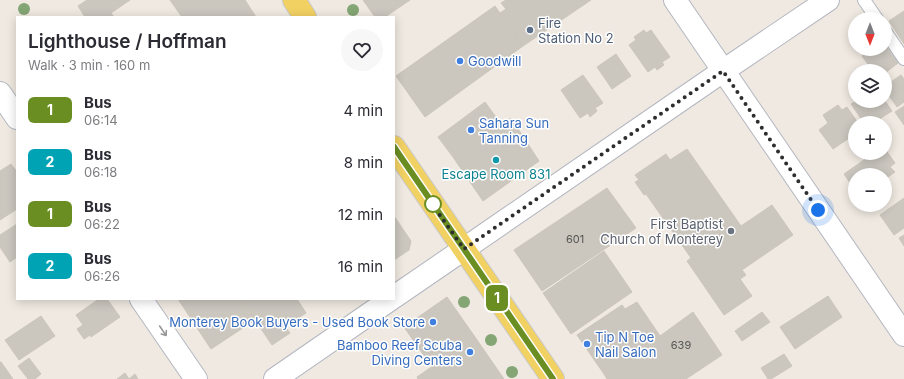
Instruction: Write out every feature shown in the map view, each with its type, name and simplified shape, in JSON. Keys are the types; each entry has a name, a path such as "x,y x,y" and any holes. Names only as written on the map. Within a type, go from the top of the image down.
{"main road":[{"path":"294,0 304,16"},
{"path":"395,148 553,379"}],"street":[{"path":"675,0 904,335"},
{"path":"395,296 828,0"},
{"path":"0,93 16,117"},
{"path":"142,300 196,379"},
{"path":"275,379 390,300"}],"lane":[{"path":"864,0 872,12"},
{"path":"892,42 904,60"}],"building":[{"path":"87,0 130,0 111,13 113,16 84,16 78,6"},
{"path":"170,0 245,0 255,16 181,16"},
{"path":"363,0 410,0 386,16 374,16"},
{"name":"Fire Station No 2","path":"506,0 591,0 523,46 500,13 506,9 501,3"},
{"name":"Goodwill","path":"495,6 523,46 425,117 396,76"},
{"path":"904,11 904,44 892,26 892,19"},
{"path":"644,30 646,33 651,30 670,57 662,62 664,65 657,70 655,67 648,72 629,45 636,40 634,37"},
{"path":"616,54 631,76 612,89 597,67"},
{"path":"892,55 898,63 892,68 892,64 868,64 862,56 892,56"},
{"path":"583,75 603,103 595,108 597,111 590,117 588,113 580,118 561,90"},
{"path":"901,75 904,79 904,102 897,107 892,100 892,81"},
{"name":"Sahara Sun Tanning","path":"485,102 501,124 453,157 438,137"},
{"path":"838,105 842,110 847,107 853,116 848,116 848,139 833,149 819,130 828,123 823,115"},
{"path":"904,106 904,125 895,112"},
{"path":"854,108 890,108 892,111 884,116 859,116"},
{"name":"Escape Room 831","path":"511,118 539,161 483,201 453,157"},
{"name":"First Baptist Church of Monterey","path":"687,149 741,226 772,205 793,235 742,270 746,275 740,279 752,296 724,315 687,261 691,258 646,194 644,195 635,182 639,180 635,175 666,154 670,160"},
{"path":"892,159 895,163 890,167 891,168 853,168 864,160"},
{"path":"11,164 16,171 16,210 0,220 0,171"},
{"path":"848,171 848,180 844,174"},
{"path":"607,188 636,228 542,291 514,250"},
{"path":"904,198 904,228 894,235 880,215 884,212 892,212 892,206"},
{"path":"395,217 411,241 409,250 395,259"},
{"path":"16,225 16,258 10,262 0,247 0,235"},
{"path":"904,235 904,246 899,238"},
{"path":"604,251 632,292 571,334 543,293"},
{"path":"828,296 842,317 795,349 780,327"},
{"name":"Monterey Book Buyers - Used Book Store","path":"447,297 461,317 418,347 404,327"},
{"path":"98,300 108,300 120,317 91,337 90,335 84,339 77,329 83,325 76,315"},
{"path":"179,300 242,300 255,320 211,349"},
{"path":"242,300 298,300 306,313 289,324 287,320 282,322 290,333 272,345"},
{"path":"637,302 660,336 604,374 577,335 622,305 625,309"},
{"path":"693,312 722,355 686,379 607,379 604,374"},
{"path":"762,312 770,322 742,341 735,331"},
{"path":"41,316 55,336 19,360 5,340"},
{"path":"461,317 475,337 432,367 418,347"},
{"name":"Bamboo Reef Scuba Diving Centers","path":"475,337 504,379 418,379 417,377"},
{"path":"784,354 792,366 771,379 768,379 761,368"},
{"path":"29,358 41,374 35,379 28,379 18,366"},
{"path":"1,362 13,379 0,379"},
{"path":"125,373 129,379 117,379"},
{"path":"135,374 138,379 129,379"}],"bus line":[{"name":"1","path":"395,148 553,379"}],"place":[{"name":"Fire Station No 2","path":"530,30"},
{"name":"Goodwill","path":"460,61"},
{"name":"Sahara Sun Tanning","path":"471,130"},
{"name":"Escape Room 831","path":"496,160"},
{"name":"First Baptist Church of Monterey","path":"731,231"},
{"name":"Monterey Book Buyers - Used Book Store","path":"433,322"},
{"name":"Tip N Toe Nail Salon","path":"587,344"},
{"name":"Bamboo Reef Scuba Diving Centers","path":"470,352"}],"route":[{"path":"433,204 464,249 723,71 818,210"}]}
